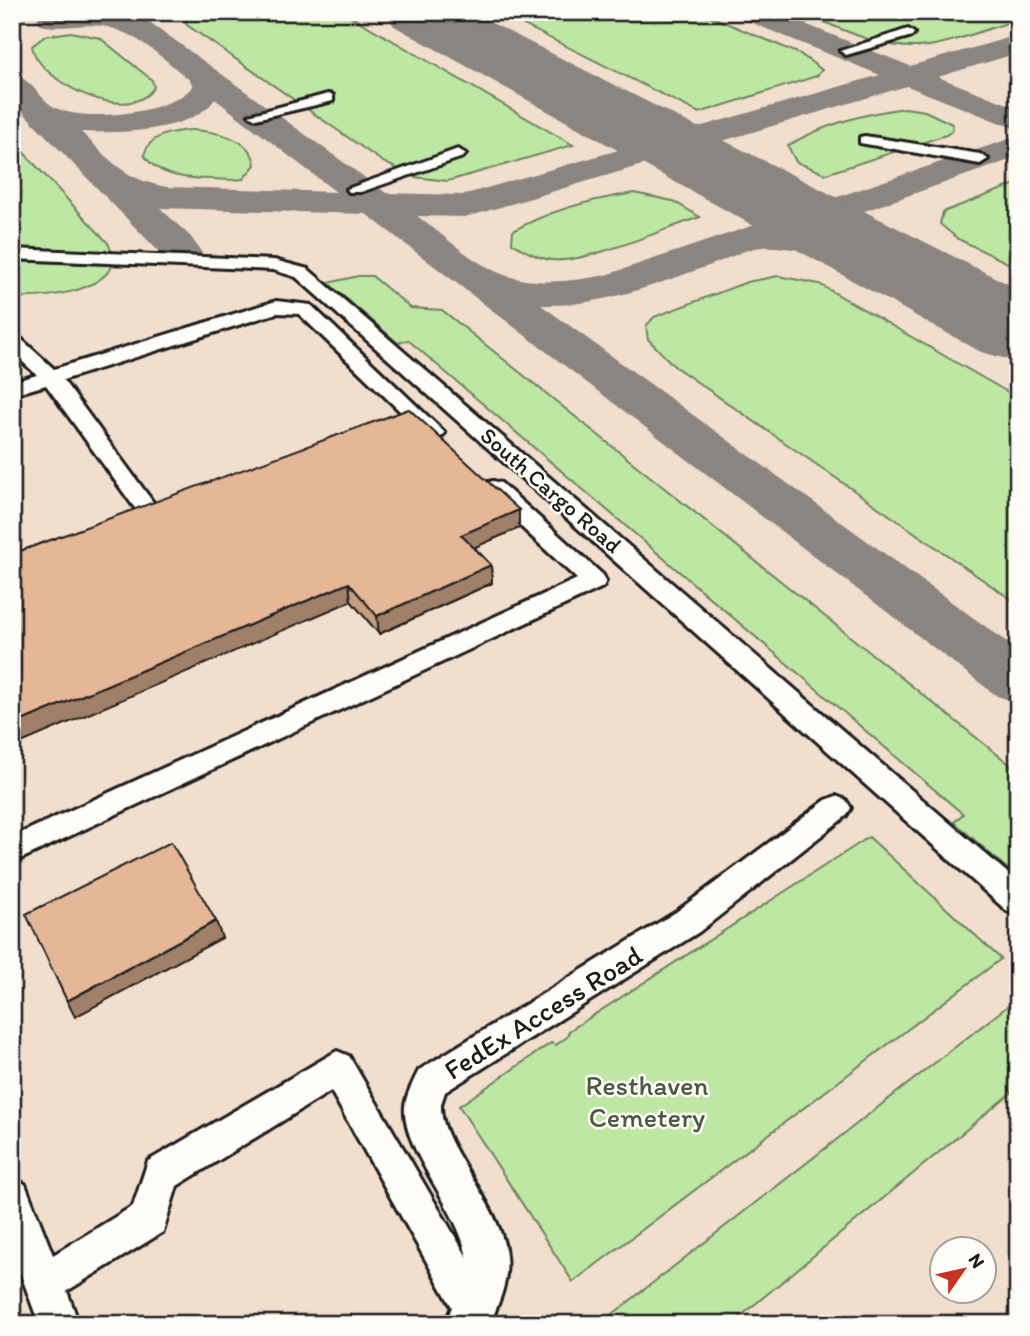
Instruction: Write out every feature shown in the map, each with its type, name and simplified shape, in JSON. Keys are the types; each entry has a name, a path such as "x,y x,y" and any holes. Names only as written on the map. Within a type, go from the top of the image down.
{"street":[{"path":"846,51 908,33"},
{"path":"256,115 328,98"},
{"path":"865,140 980,159"},
{"path":"355,189 458,154"},
{"name":"South Cargo Road","path":"12,254 288,267 302,272 1018,901"},
{"path":"12,389 285,306 304,309 452,449"},
{"path":"12,341 51,377 150,513"},
{"path":"386,384 417,373"},
{"path":"389,425 414,415"},
{"path":"12,851 594,581 472,468"},
{"path":"125,523 172,505"},
{"name":"FedEx Access Road","path":"470,1317 483,1294 488,1264 480,1223 423,1125 423,1102 431,1081 496,1038 622,965 794,844 836,808"},
{"path":"44,1283 149,1218 161,1174 337,1069 470,1317"},
{"path":"12,1197 59,1324"}],"shaded area":[{"path":"12,12 1018,12 1018,1324 12,1324"}],"green space":[{"path":"186,12 343,12 573,145 448,181 414,177 383,162 187,25 183,15"},
{"path":"498,12 700,12 800,54 822,70 817,76 699,113"},
{"path":"800,12 1014,12 1017,17 1011,22 965,37 918,47 903,47 843,30"},
{"path":"71,32 100,38 152,80 154,87 142,98 125,103 85,95 66,85 49,73 37,59 32,46 45,36"},
{"path":"905,108 925,111 952,124 953,130 946,135 826,174 796,162 788,146 814,132 844,121"},
{"path":"191,130 230,137 247,148 255,165 243,179 197,179 172,175 152,164 144,155 156,138"},
{"path":"12,140 108,243 112,253 12,249"},
{"path":"1018,183 1018,268 958,239 940,224 943,212"},
{"path":"634,193 673,201 700,217 626,244 566,260 541,258 512,243 513,231 541,217 587,202"},
{"path":"12,261 113,265 96,282 83,288 56,295 17,297 12,296"},
{"path":"358,276 372,276 411,308 442,310 1018,771 1018,878 954,822 963,814 408,340 398,343 328,283"},
{"path":"778,276 819,284 1018,398 1018,604 674,366 648,339 646,326 654,317 747,282"},
{"name":"Resthaven Cemetery","path":"869,837 1001,959 573,1282 459,1106 551,1043 556,1045 567,1037 569,1031"},
{"path":"1018,998 1018,1087 731,1324 600,1324"}],"building":[{"path":"409,409 519,510 461,535 491,565 377,616 349,583 12,725 12,554"},
{"path":"171,842 216,921 67,1001 26,914"}],"taxiway":[{"path":"750,12 909,76"},
{"path":"51,19 102,17 138,27"},
{"path":"134,24 376,204"},
{"path":"909,76 1018,44"},
{"path":"43,113 80,122 106,123 159,117 182,110 199,100 209,86 203,76"},
{"path":"376,204 464,206 909,76"},
{"path":"909,76 1018,120"},
{"path":"12,83 43,113"},
{"path":"43,113 177,245 182,253"},
{"path":"486,281 501,287 534,293 583,291 615,285 1018,146"},
{"path":"113,182 133,192 167,198 376,204"},
{"path":"376,204 1018,681"},
{"path":"771,238 805,238 864,248"}],"runway":[{"path":"418,12 1018,330"}]}
